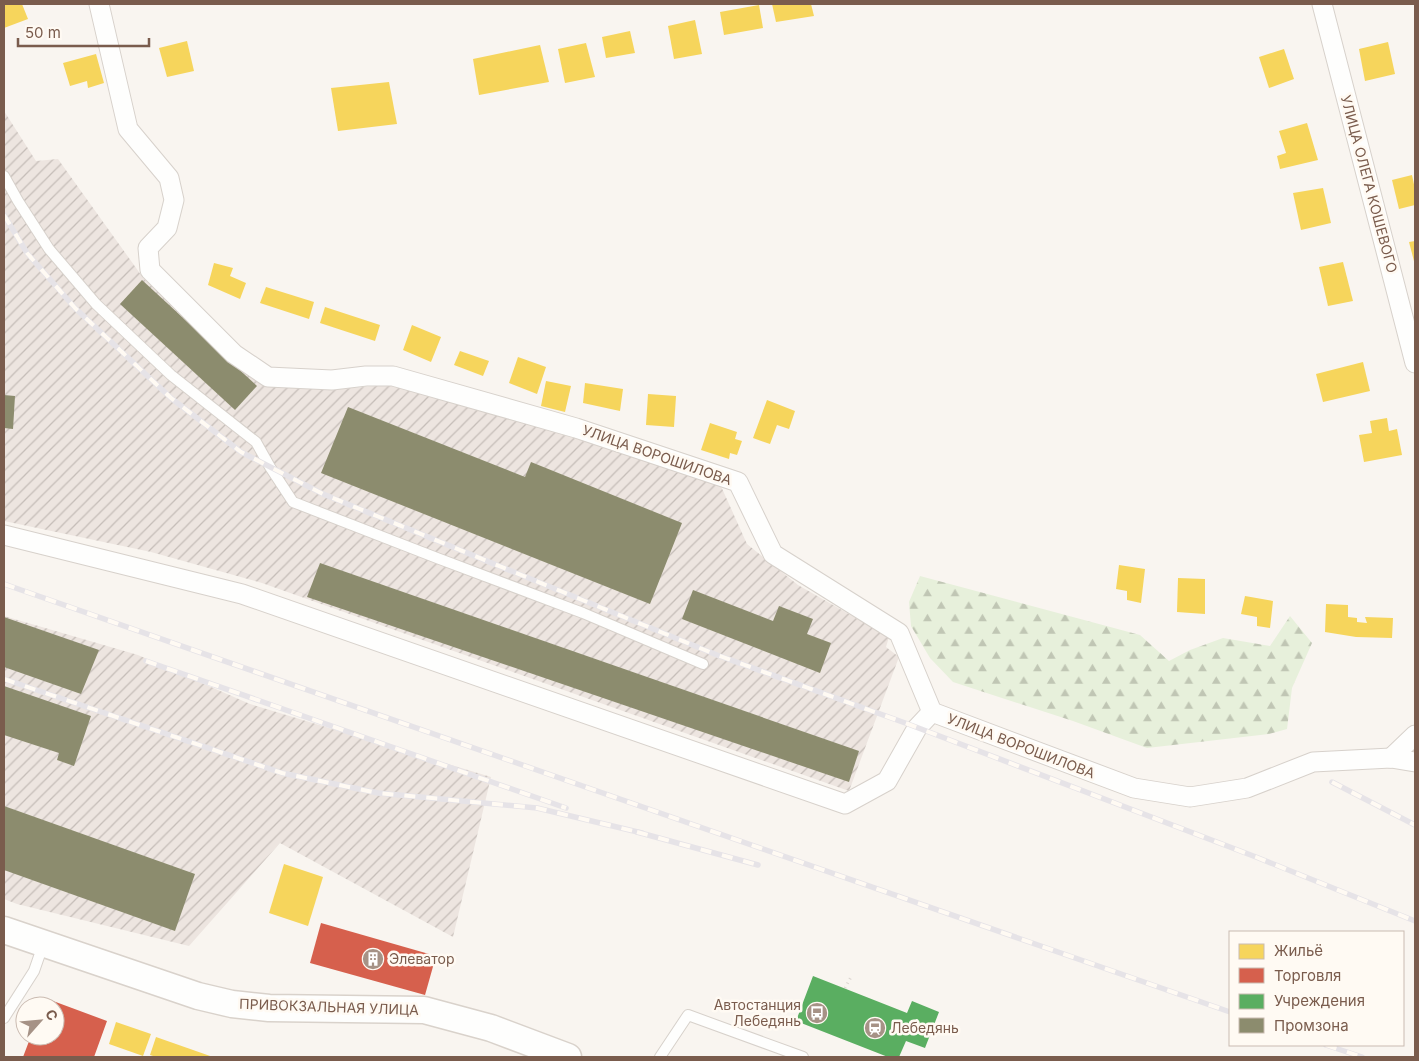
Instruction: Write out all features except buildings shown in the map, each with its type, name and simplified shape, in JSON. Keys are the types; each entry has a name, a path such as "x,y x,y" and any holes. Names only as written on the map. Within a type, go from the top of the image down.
{"main road":[{"name":"ПРИВОКЗАЛЬНАЯ УЛИЦА","path":"4,930 206,998 232,1004 269,1008 424,1010 491,1028 568,1057"}],"street":[{"name":"УЛИЦА ВОРОШИЛОВА","path":"99,4 128,128 169,178 174,200 167,228 148,248 150,270 234,354 268,377 332,380 366,376 393,376 576,428 738,482 772,554 899,633 932,712 1134,788 1190,798 1246,788 1313,762 1391,758 1415,762"},
{"name":"УЛИЦА ОЛЕГА КОШЕВОГО","path":"1322,4 1415,363"},
{"path":"4,535 242,594 846,804 887,781 917,728 932,712"},
{"path":"1391,758 1415,735"}],"lane":[{"path":"4,176 49,249 96,304 171,375 256,442 293,502 583,613 703,664"},
{"path":"4,1018 34,971 44,943"},
{"path":"660,1057 688,1015 803,1057"}],"path":[{"path":"846,988 851,977"}],"shaded area":[{"path":"4,111 36,161 58,159 144,279 257,381 328,390 401,384 720,484 747,544 798,585 889,637 886,647 899,657 849,791 262,583 151,552 4,521"},
{"path":"4,616 138,655 250,704 491,777 453,937 280,843 189,946 17,904 4,899"}],"green space":[{"path":"920,576 1140,635 1169,661 1190,650 1223,638 1270,646 1290,616 1312,643 1292,688 1287,729 1269,734 1147,748 1073,721 953,682 930,658 911,626 909,602"}],"railway":[{"path":"4,215 27,253 75,308 171,398 241,452 323,494 717,655 908,724 1256,857 1415,921"},
{"path":"4,584 1229,1012"},
{"path":"146,661 566,808"},
{"path":"4,679 282,773 378,793 537,808 642,833"},
{"path":"1332,782 1415,825"},
{"path":"637,832 758,865"},
{"path":"1329,1046 1362,1057"}],"place":[{"name":"Элеватор","path":"373,959"},
{"name":"Автостанция Лебедянь","path":"817,1013"},
{"name":"Лебедянь","path":"875,1028"}]}
